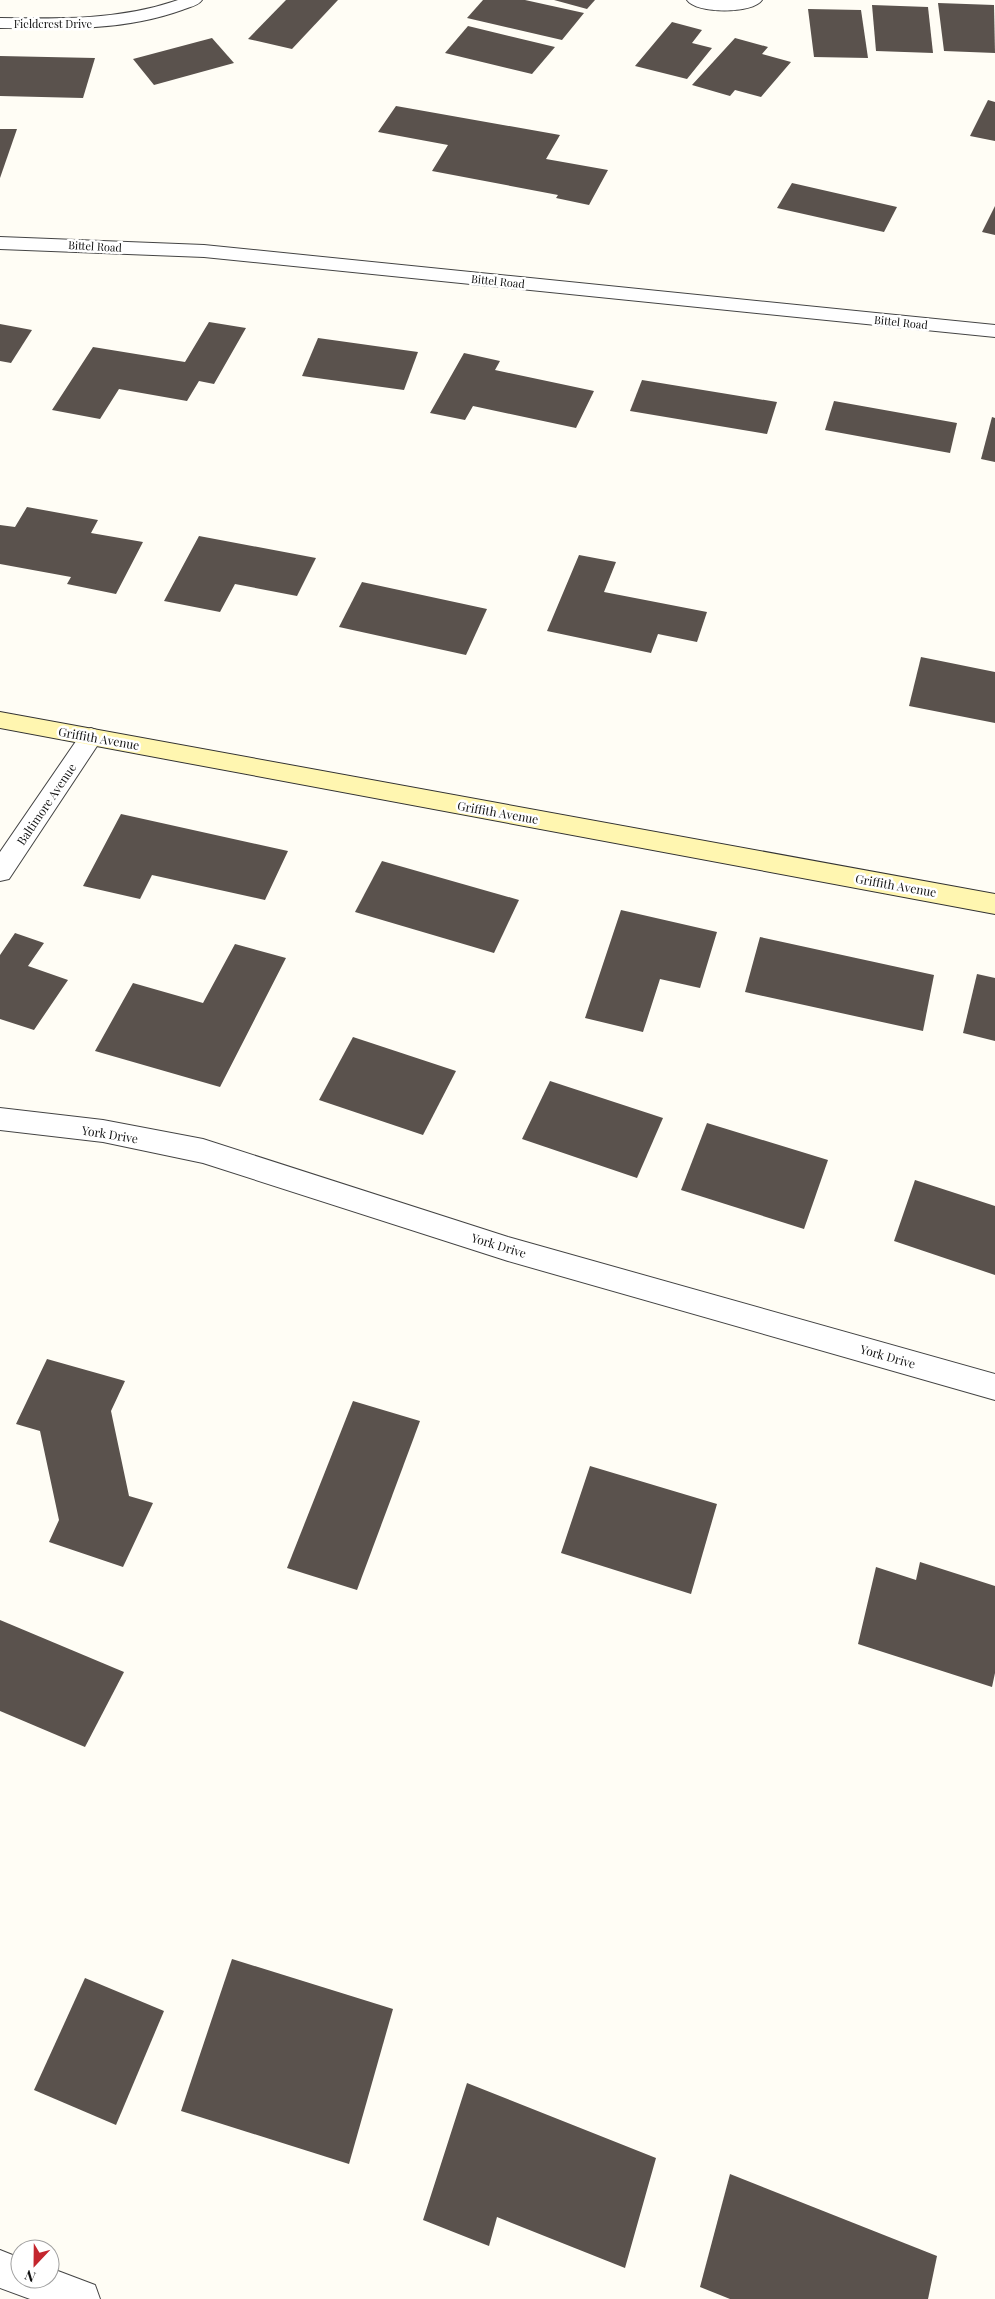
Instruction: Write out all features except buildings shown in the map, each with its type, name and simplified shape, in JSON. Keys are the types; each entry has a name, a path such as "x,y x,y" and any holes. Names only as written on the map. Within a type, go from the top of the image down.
{"street":[{"name":"Fieldcrest Drive","path":"0,23 83,25 131,18 174,8 194,0"},
{"path":"695,0 724,6 748,4 754,0"},
{"name":"Bittel Road","path":"0,243 204,251 995,331"},
{"name":"Griffith Avenue","path":"0,720 995,904"},
{"name":"Baltimore Avenue","path":"0,872 91,737"},
{"name":"York Drive","path":"0,1119 103,1131 203,1151 508,1249 995,1387"},
{"path":"54,2289 81,2299"}]}
